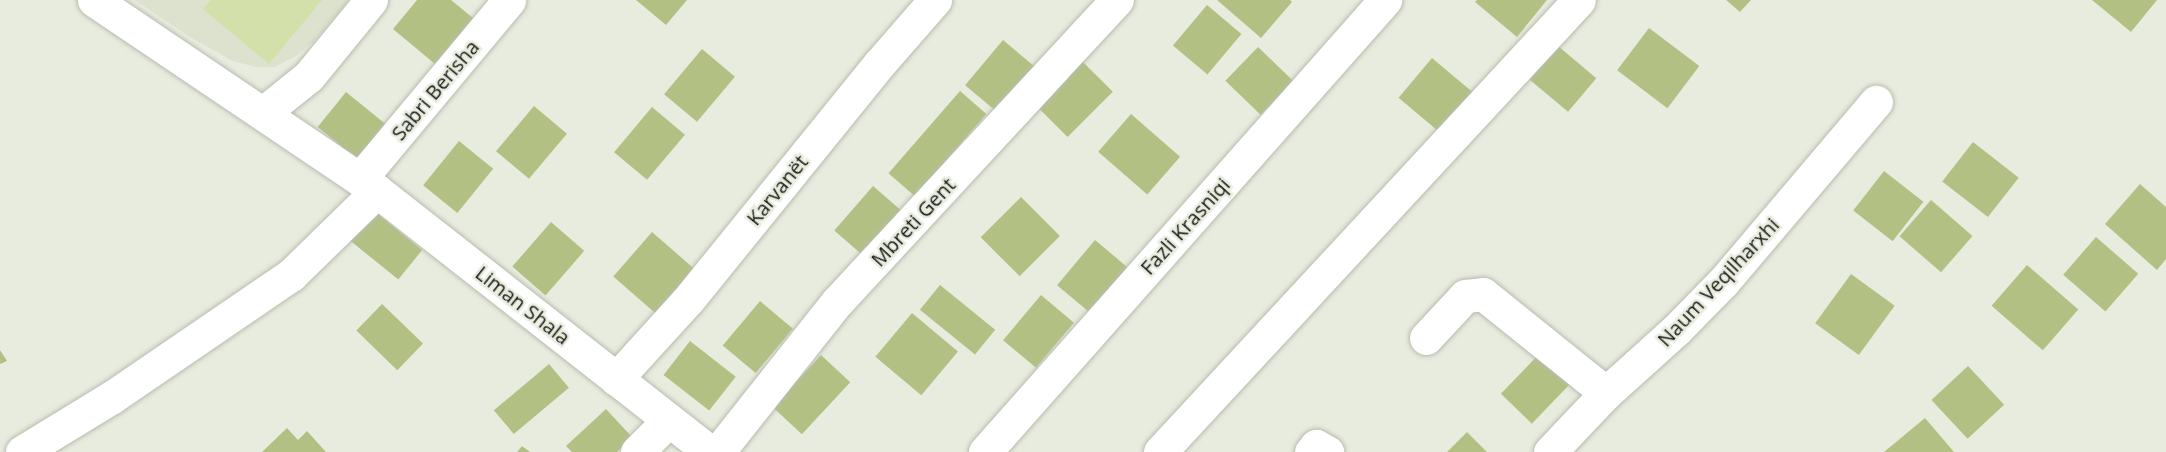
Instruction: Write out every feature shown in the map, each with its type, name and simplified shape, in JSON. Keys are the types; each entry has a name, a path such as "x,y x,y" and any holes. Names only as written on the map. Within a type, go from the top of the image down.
{"street":[{"name":"Liman Shala","path":"94,0 369,185 710,452"},
{"path":"263,113 309,76 371,0"},
{"name":"Sabri Berisha","path":"369,185 509,0"},
{"name":"Karvanët","path":"616,378 688,300 880,63 935,0"},
{"name":"Mbreti Gent","path":"718,452 837,302 1117,0"},
{"name":"Fazli Krasniqi","path":"985,452 1385,0"},
{"path":"1160,452 1579,0"},
{"name":"Naum Veqilharxhi","path":"1550,452 1606,393 1677,329 1724,280 1876,102"},
{"path":"22,452 112,397 291,275 369,185"},
{"path":"1426,338 1465,296 1484,294 1606,393"},
{"path":"637,452 668,421"}],"shaded area":[{"path":"135,0 349,0 315,40 296,56 275,67 256,67 233,61 190,37"}],"green space":[{"path":"211,0 322,0 269,64 203,9"}],"building":[{"path":"417,0 451,0 473,18 435,64 393,29"},
{"path":"636,0 687,0 666,25"},
{"path":"1217,0 1290,0 1292,2 1261,38"},
{"path":"1477,0 1547,0 1517,37 1475,2"},
{"path":"1726,0 1751,0 1740,12"},
{"path":"2092,0 2157,0 2131,32"},
{"path":"1207,5 1241,34 1207,75 1173,46"},
{"path":"1649,28 1699,66 1667,108 1617,70"},
{"path":"1003,40 1036,68 998,113 965,85"},
{"path":"1558,46 1596,78 1568,112 1530,80"},
{"path":"1258,47 1293,81 1261,115 1225,81"},
{"path":"702,49 735,77 697,122 664,94"},
{"path":"1432,58 1477,96 1444,136 1399,98"},
{"path":"1081,60 1113,92 1068,137 1036,105"},
{"path":"960,91 986,114 915,196 888,173"},
{"path":"346,92 388,126 360,161 318,127"},
{"path":"534,106 567,134 529,179 496,151"},
{"path":"652,107 685,135 647,180 614,152"},
{"path":"1131,114 1180,157 1147,194 1098,152"},
{"path":"459,141 493,169 457,213 423,185"},
{"path":"1973,142 2019,178 1988,217 1942,181"},
{"path":"1884,171 1923,202 1893,241 1853,210"},
{"path":"2140,184 2166,207 2166,259 2157,270 2105,224"},
{"path":"873,186 906,215 867,259 834,231"},
{"path":"1021,197 1060,236 1020,276 981,237"},
{"path":"1931,200 1973,236 1941,272 1900,236"},
{"path":"374,211 422,250 398,280 350,241"},
{"path":"551,222 584,251 545,295 512,267"},
{"path":"652,232 695,269 656,314 613,277"},
{"path":"2096,237 2138,274 2105,311 2063,275"},
{"path":"1095,240 1128,268 1090,313 1057,285"},
{"path":"2027,265 2078,310 2043,350 1992,306"},
{"path":"1851,274 1895,306 1859,355 1815,323"},
{"path":"940,285 995,330 975,355 920,310"},
{"path":"1041,295 1074,323 1036,368 1003,340"},
{"path":"760,301 793,329 756,373 723,345"},
{"path":"382,304 423,344 397,370 356,331"},
{"path":"912,313 958,352 921,395 875,357"},
{"path":"690,341 736,377 709,411 664,375"},
{"path":"1546,347 1577,377 1532,424 1501,394"},
{"path":"0,350 7,361 0,364"},
{"path":"821,355 850,382 802,434 773,407"},
{"path":"549,364 569,388 514,434 494,410"},
{"path":"1968,366 2004,405 1968,439 1931,400"},
{"path":"606,409 632,437 617,452 572,452 566,446"},
{"path":"1925,418 1954,452 1884,452"},
{"path":"287,428 298,440 307,431 326,452 262,452"},
{"path":"1467,432 1487,452 1447,452"},
{"path":"522,446 530,452 517,452"}]}
